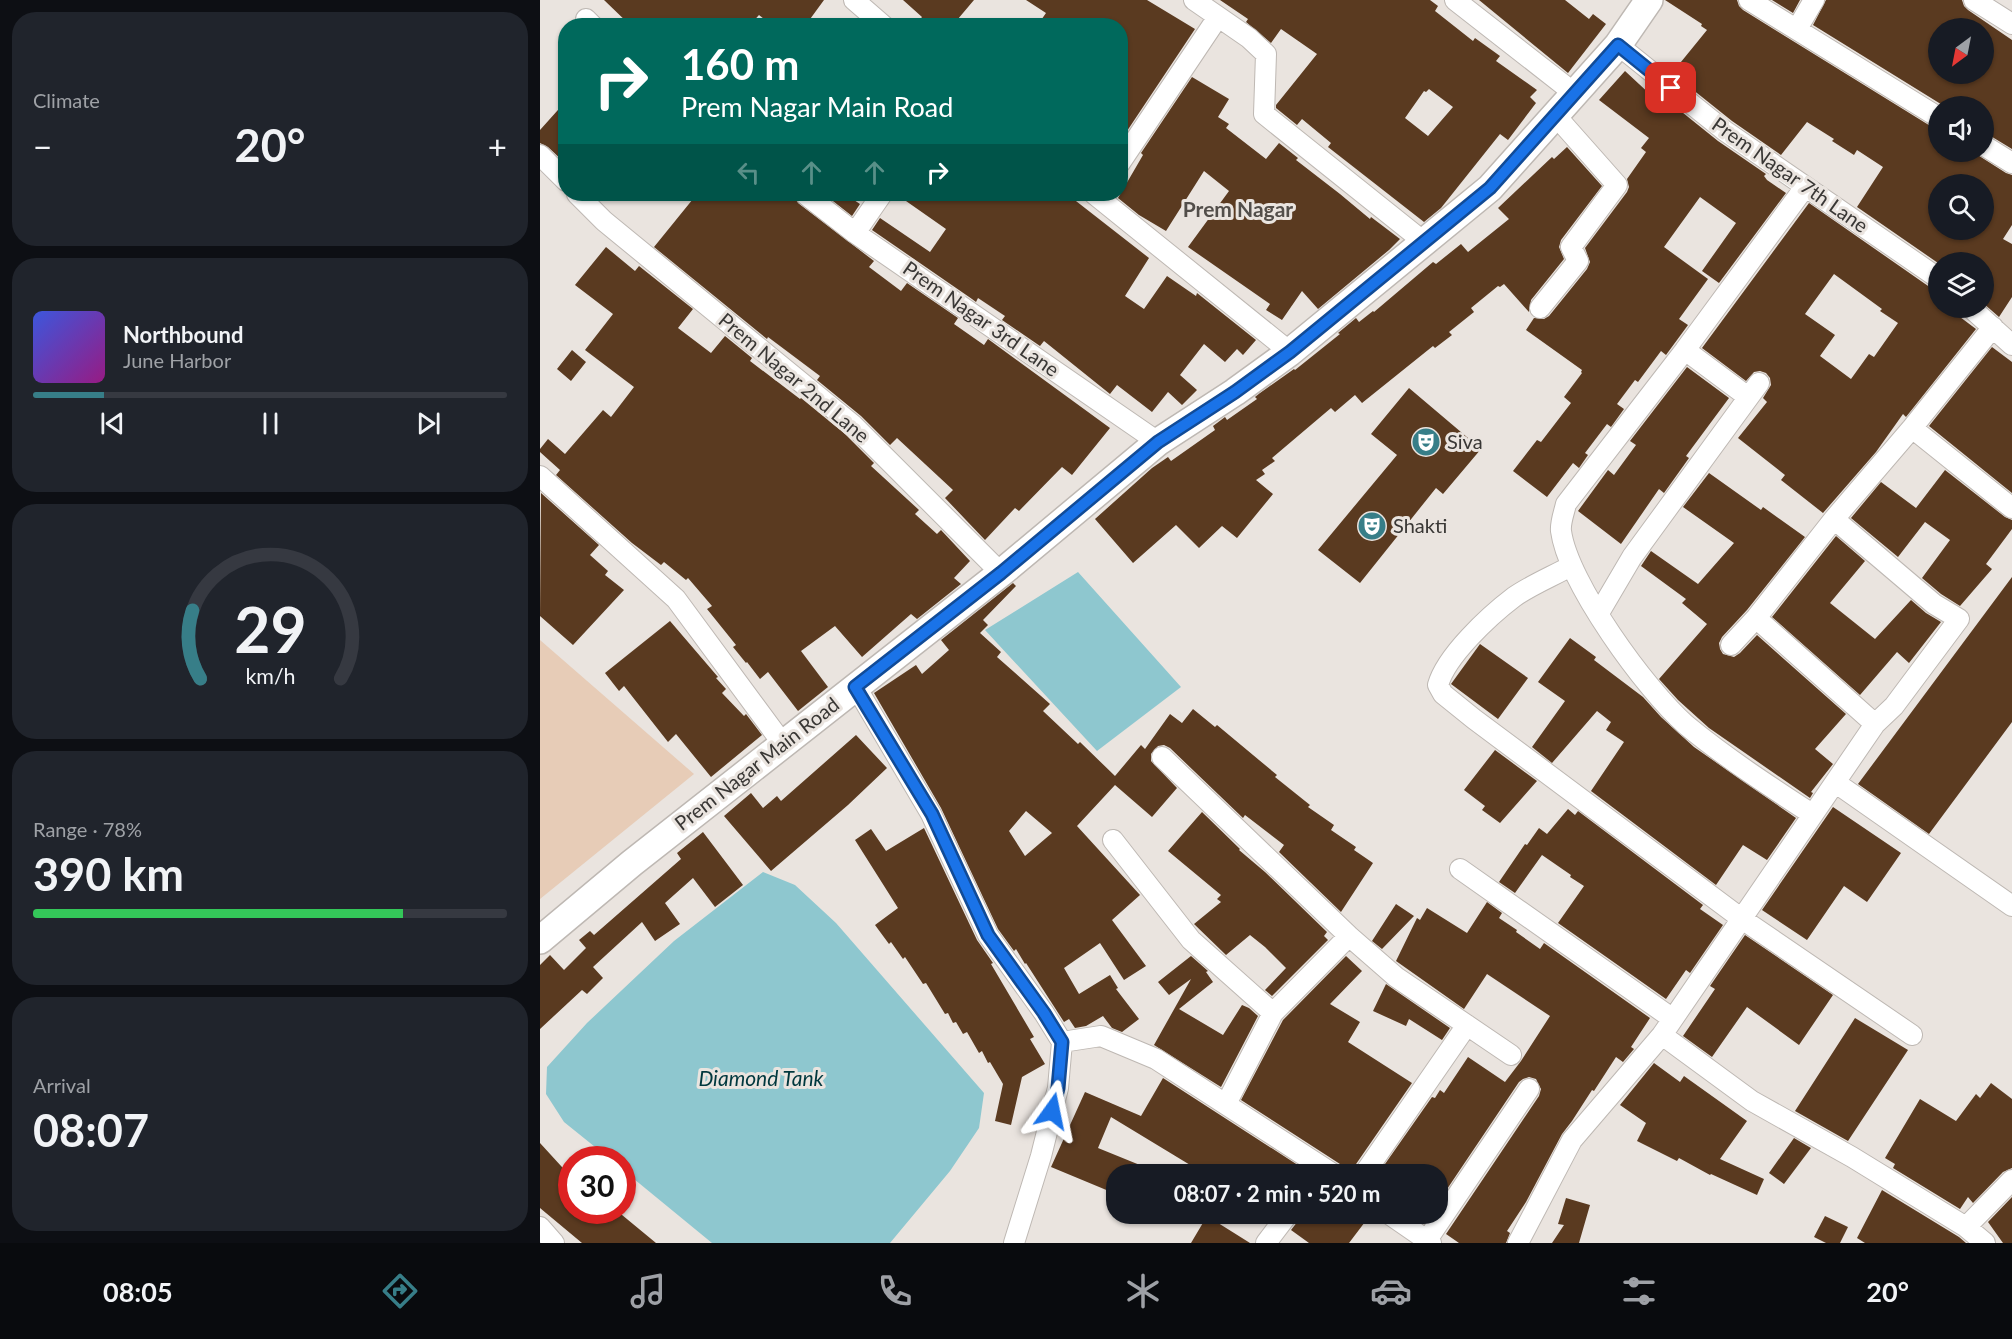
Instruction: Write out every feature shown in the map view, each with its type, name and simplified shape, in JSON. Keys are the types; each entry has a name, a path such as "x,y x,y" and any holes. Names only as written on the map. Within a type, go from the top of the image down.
{"street":[{"path":"854,0 875,18"},
{"path":"1194,0 1250,38 1266,54 1264,114 1424,242"},
{"path":"1455,0 1574,93"},
{"name":"Prem Nagar Main Road","path":"540,940 632,863 1001,573 1158,442 1235,392 1290,352 1490,188 1618,45 1648,0"},
{"path":"1749,0 1928,111"},
{"path":"1797,30 1814,0"},
{"path":"1974,0 2010,19"},
{"path":"1128,151 1218,17"},
{"name":"Prem Nagar 7th Lane","path":"1618,45 1725,131 1928,271"},
{"path":"1540,308 1578,261 1571,247 1617,184 1555,116"},
{"path":"1994,152 2012,163"},
{"path":"540,155 558,173"},
{"path":"1805,187 1566,504 1561,529 1571,566 1599,613 1648,685 1684,723 1746,772 1812,814"},
{"name":"Prem Nagar 2nd Lane","path":"585,201 604,221 853,425 1001,573"},
{"name":"Prem Nagar 3rd Lane","path":"814,201 855,233 1158,442"},
{"path":"855,233 877,201"},
{"path":"1104,201 1290,352"},
{"path":"1983,318 2012,345"},
{"path":"1731,645 1756,618 1834,519 1912,428 1993,327"},
{"path":"1599,613 1632,557 1754,390 1684,350"},
{"path":"1912,428 2012,508"},
{"path":"542,483 676,599 783,744"},
{"path":"1518,1243 1572,1140 1667,1027 1875,724 1894,706 1959,619 1934,604 1834,519"},
{"path":"1571,566 1515,596 1488,619 1454,656 1442,673 1438,685 1443,694 1474,720 1742,919 1912,1035"},
{"path":"1756,618 1875,724"},
{"path":"855,687 932,814 988,935 1062,1042 1058,1088 1041,1156 1014,1243"},
{"path":"1162,758 1349,936 1396,977 1511,1055"},
{"path":"1836,783 2012,906"},
{"path":"1113,840 1191,940 1273,1012"},
{"path":"1460,869 1667,1027 1752,1101 1852,1157 1966,1227 1985,1243"},
{"path":"1226,1104 1273,1012 1349,936"},
{"path":"1371,1164 1467,1025"},
{"path":"1062,1042 1101,1036 1156,1059 1312,1164"},
{"path":"1404,1224 1429,1241 1529,1089"},
{"path":"1966,1227 2012,1180"},
{"path":"1266,1243 1280,1224"},
{"path":"540,1227 554,1243"}],"shaded area":[{"path":"540,640 694,774 540,899"}],"water":[{"path":"1078,572 1181,687 1097,751 985,630"},
{"name":"Diamond Tank","path":"763,872 795,885 836,923 984,1093 979,1128 950,1171 890,1243 712,1243 636,1181 636,1146 594,1146 564,1122 546,1094 547,1067 587,1023 674,941"}],"building":[{"path":"604,0 824,0 811,18 763,18 759,15 756,18 623,18"},
{"path":"903,0 974,0 959,18 922,17"},
{"path":"1026,0 1147,0 1195,29 1128,130 1128,18 1043,18 1046,13"},
{"path":"1220,0 1430,0 1438,6 1435,11 1473,41 1475,38 1500,56 1496,61 1537,90 1530,97 1536,103 1508,140 1500,134 1441,208 1424,222 1328,147 1331,143 1302,119 1297,125 1276,108 1276,105 1317,54 1281,29 1271,43 1246,22 1248,19","holes":["1429,89 1453,107 1428,136 1405,118 1424,91"]},
{"path":"1479,0 1565,0 1589,19 1593,14 1606,24 1568,73"},
{"path":"1665,0 1737,0 1743,10 1928,125 1928,162 1989,162 2012,175 2012,225 2003,239 2012,244 2012,297 1999,317 1994,313 1994,252 1928,252 1928,256 1857,207 1883,167 1857,150 1854,155 1807,122 1781,155 1732,121 1672,73 1707,30 1701,26 1702,24"},
{"path":"1772,0 1800,0 1793,13"},
{"path":"1826,0 1962,0 1964,6 1980,18 1928,18 1928,84 1994,84 1994,28 2012,40 2012,149 1994,138 1994,96 1928,96 1813,25"},
{"path":"1625,71 1653,97 1657,92 1718,141 1766,174 1764,176 1767,180 1786,193 1719,283 1702,271 1736,223 1700,197 1664,247 1708,279 1679,319 1688,325 1666,355 1661,351 1638,382 1635,380 1617,404 1624,409 1611,427 1607,424 1585,453 1588,455 1579,468 1573,463 1547,497 1513,471 1537,440 1541,442 1571,403 1564,397 1582,370 1526,330 1534,318 1544,319 1549,316 1587,269 1590,262 1585,248 1627,192 1629,187 1627,179 1646,152 1641,148 1649,138 1599,100"},
{"path":"1192,77 1229,99 1218,117 1229,124 1226,128 1266,159 1279,143 1298,158 1296,160 1370,219 1371,217 1400,239 1318,309 1302,291 1282,320 1266,310 1270,304 1188,247 1229,191 1204,171 1166,231 1139,215 1122,201 1128,201 1128,181 1143,155 1141,153"},
{"path":"558,110 558,156 540,143 540,130"},
{"path":"1567,147 1602,186 1561,240 1559,247 1564,259 1531,300 1529,312 1504,284 1498,286 1471,308 1474,312 1449,332 1452,335 1435,348 1433,346 1362,403 1355,395 1335,412 1331,408 1272,458 1275,461 1262,470 1265,474 1256,480 1273,494 1237,538 1222,526 1199,548 1176,525 1133,563 1095,519 1152,468 1168,457 1171,461 1215,430 1213,426 1225,417 1227,420 1257,399 1255,397 1295,370 1356,318 1359,322 1374,312 1433,262 1436,264 1461,244 1468,252 1509,219 1498,208 1552,157 1554,159"},
{"path":"691,201 797,201 874,261 869,267 901,291 907,283 958,318 954,324 984,345 988,339 1110,428 1072,475 1062,467 1019,511 1015,508 985,540 945,498 953,490 897,438 890,445 861,416 817,380 820,376 768,337 767,339 654,247"},
{"path":"833,201 856,201 860,204 852,216"},
{"path":"906,201 1076,201 1149,258 1125,296 1144,309 1167,276 1196,296 1197,293 1256,340 1243,355 1237,349 1225,362 1204,344 1180,375 1197,390 1182,405 1168,392 1152,412 1117,385 1110,394 1044,341 1040,346 1002,320 1005,316 978,298 976,302 872,230 880,218 930,252 946,229"},
{"path":"1809,203 1928,286 1928,318 1961,318 1976,329 1906,417 1903,414 1876,452 1823,513 1781,480 1785,475 1738,438 1767,402 1763,398 1771,385 1770,378 1766,373 1760,371 1754,372 1746,381 1702,348","holes":["1834,274 1882,309 1880,311 1898,323 1874,357 1869,354 1851,379 1820,356 1835,335 1805,314"]},
{"path":"606,247 635,271 639,266 693,309 678,328 711,353 725,336 752,358 750,361 845,434 874,463 871,466 919,510 915,514 937,534 941,530 970,561 954,578 961,584 917,619 911,614 862,657 835,626 801,651 828,687 798,711 768,672 760,679 746,663 733,647 736,645 707,609 712,606 688,578 686,580 664,562 661,565 632,543 556,475 560,470 540,452 548,439 565,454 603,410 611,417 634,387 585,350 613,314 575,285"},
{"path":"1992,347 2012,362 2012,493 1929,426"},
{"path":"572,350 586,362 571,381 557,369"},
{"path":"1687,367 1729,398 1686,456 1689,458 1664,493 1659,489 1621,544 1578,511 1608,470 1614,475 1636,445 1630,441"},
{"path":"1409,388 1481,449 1443,494 1436,488 1360,583 1318,550 1397,455 1371,434"},
{"path":"1945,470 2012,520 2012,529 1986,564 1992,569 1960,606 1922,578 1950,540 1925,522 1898,557 1851,518 1881,482 1916,508"},
{"path":"1709,473 1761,510 1763,507 1805,537 1719,643 1723,654 1734,657 1757,635 1846,714 1815,749 1833,764 1811,792 1813,793 1810,798 1709,728 1659,679 1707,624 1682,603 1686,599 1641,566 1651,551 1698,584 1734,543 1683,507"},
{"path":"541,493 599,545 590,555 608,571 605,575 624,590 573,645 540,616"},
{"path":"1836,536 1865,561 1830,603 1875,639 1911,600 1941,622 1909,663 1897,652 1860,695 1772,617"},
{"path":"2012,577 2012,722 1929,834 1858,784"},
{"path":"1013,583 1016,586 983,620 988,625 980,633 1001,652 997,657 1050,704 1043,711 1115,776 1141,745 1145,749 1170,714 1182,723 1193,709 1215,727 1217,725 1277,775 1275,777 1310,805 1308,807 1334,825 1331,830 1356,847 1354,850 1373,863 1341,912 1279,852 1284,845 1245,815 1243,818 1170,748 1164,745 1158,746 1151,754 1151,761 1177,788 1152,817 1115,785 1077,826 1140,895 1112,920 1146,966 1124,980 1100,943 1064,968 1079,994 1110,975 1118,988 1116,989 1139,1019 1122,1032 1112,1028 1103,1016 1086,1026 1075,1028 1069,1019 1064,1022 1026,963 998,929 941,808 874,693 916,665 922,674 949,650 941,640","holes":["1026,811 1052,833 1025,856 1009,831"]},
{"path":"670,621 718,677 716,678 726,689 722,693 744,716 746,714 762,735 711,777 676,734 668,742 624,686 619,691 605,673"},
{"path":"1570,638 1596,657 1594,660 1643,697 1694,747 1796,818 1767,860 1743,845 1716,885 1591,791 1624,742 1606,730 1611,722 1597,711 1552,763 1532,747 1565,701 1538,682"},
{"path":"1480,644 1528,678 1498,719 1451,684"},
{"path":"856,735 887,768 771,871 724,816 751,793 763,808 777,796 781,801"},
{"path":"1495,750 1537,781 1500,823 1482,810 1485,806 1464,790"},
{"path":"1833,807 1901,853 1867,902 1844,886 1807,940 1762,910"},
{"path":"1568,809 1575,815 1578,811 1703,905 1700,909 1723,925 1690,973 1686,970 1666,999 1558,923 1584,886 1570,877 1571,875 1542,855 1515,893 1499,882 1539,828 1547,834"},
{"path":"1202,812 1327,932 1324,936 1328,940 1272,996 1265,990 1286,968 1265,947 1250,935 1226,955 1194,924 1221,902 1217,899 1221,895 1168,851"},
{"path":"924,828 977,940 993,963 991,964 1034,1037 1030,1039 1045,1064 1022,1077 1011,1125 995,1121 1003,1084 990,1062 988,1063 982,1051 979,1053 967,1032 963,1034 948,1013 945,1014 926,983 923,984 905,957 903,959 875,925 898,908 855,840 871,829 886,851"},
{"path":"703,832 743,885 715,907 693,878 665,903 680,924 655,941 642,922 593,967 603,978 587,994 582,990 540,1029 540,965 550,955 564,970 586,948 579,940 590,931 594,935 681,859 677,853"},
{"path":"1487,902 1502,913 1499,918 1517,930 1516,932 1540,949 1544,943 1650,1018 1631,1047 1634,1049 1623,1062 1616,1057 1562,1134 1526,1202 1507,1231 1510,1233 1506,1243 1459,1243 1446,1234 1539,1096 1541,1089 1536,1079 1529,1077 1519,1082 1448,1188 1448,1164 1385,1164 1432,1097 1435,1098 1440,1090 1444,1093 1468,1057 1505,1082 1550,1016 1487,974 1464,1009 1396,961 1417,918 1420,920 1427,908 1467,933"},
{"path":"1396,904 1414,916 1382,949 1372,941"},
{"path":"1745,935 1833,995 1799,1045 1747,1007 1712,1057 1683,1036 1715,989 1710,986"},
{"path":"1191,956 1208,971 1206,972 1213,982 1179,1009 1223,1035 1242,1005 1258,1016 1221,1087 1154,1045 1191,979 1169,995 1158,982"},
{"path":"1346,956 1362,971 1330,1004 1360,1022 1348,1042 1412,1083 1356,1164 1340,1164 1241,1100 1283,1020"},
{"path":"1386,984 1450,1028 1442,1040 1409,1019 1406,1026 1373,1011"},
{"path":"1855,1018 1908,1050 1848,1141 1795,1111"},
{"path":"1654,1063 1680,1082 1684,1076 1747,1121 1720,1159 1764,1179 1757,1195 1710,1175 1679,1158 1677,1161 1637,1141 1646,1123 1620,1105"},
{"path":"1163,1078 1296,1164 1189,1164 1111,1117 1098,1148 1137,1164 1106,1164 1106,1190 1051,1167 1085,1092 1141,1116"},
{"path":"1991,1083 2012,1099 2012,1168 2003,1172 1973,1203 1968,1197 1960,1209 1893,1168 1895,1164 1885,1158 1920,1099 1956,1121 1976,1094 1980,1098"},
{"path":"1794,1138 1811,1148 1784,1184 1769,1173"},
{"path":"540,1143 558,1163 558,1223 540,1208"},
{"path":"1882,1190 1966,1243 1865,1243 1857,1238"},
{"path":"2012,1197 2012,1243 2003,1243 1988,1222"},
{"path":"1566,1198 1590,1205 1579,1243 1552,1243 1564,1225 1558,1224"},
{"path":"1825,1216 1848,1227 1840,1243 1826,1243 1814,1237"},
{"path":"559,1224 633,1224 656,1243 582,1243"},
{"path":"1202,1224 1220,1224 1250,1243 1191,1243"},
{"path":"1296,1224 1363,1224 1349,1243 1309,1243 1291,1230"}],"place":[{"name":"Siva","path":"1426,442"},
{"name":"Shakti","path":"1372,526"}],"district":[{"name":"Prem Nagar","path":"1238,210"}],"route":[{"path":"1052,1111 1058,1088 1062,1042 988,935 932,814 855,687 1001,573 1158,442 1235,392 1290,352 1490,188 1618,45 1671,88"}]}
